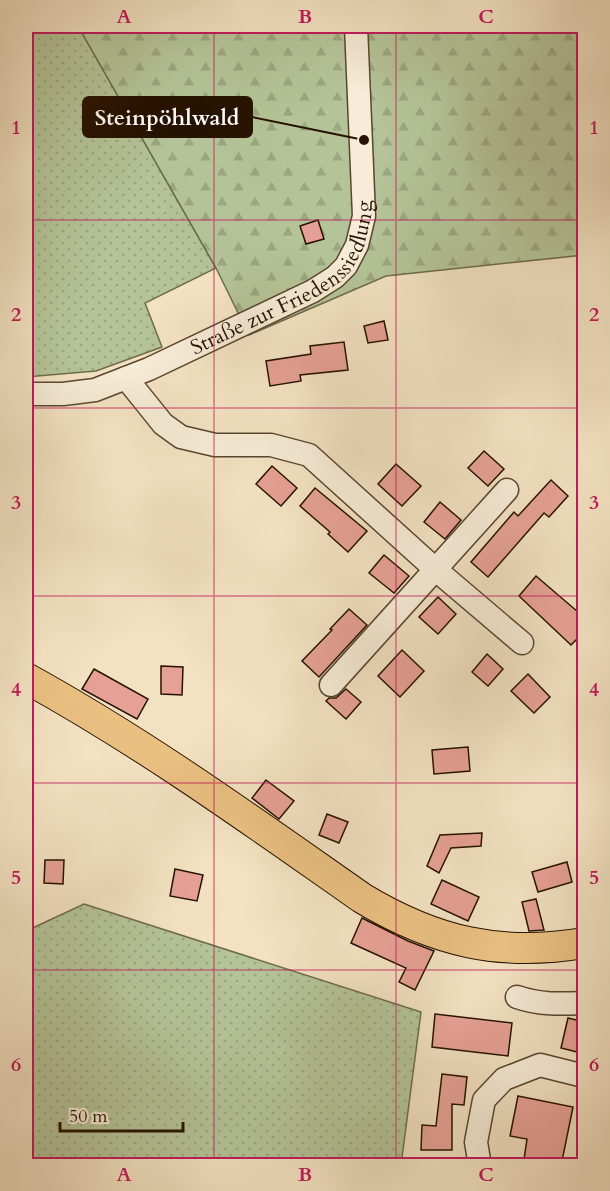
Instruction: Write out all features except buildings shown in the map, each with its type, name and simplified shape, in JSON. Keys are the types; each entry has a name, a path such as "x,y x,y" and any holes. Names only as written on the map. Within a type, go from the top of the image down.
{"main road":[{"path":"26,678 170,764 362,898 390,915 467,943 530,948 585,943"}],"street":[{"name":"Straße zur Friedenssiedlung","path":"26,394 63,394 95,390 126,378 314,291 335,277 346,266 357,245 363,216 356,26"},
{"path":"126,378 163,424 181,437 215,445 271,446 309,454 522,643"},
{"path":"331,685 507,490"},
{"path":"517,997 533,1003 585,1003"},
{"path":"480,1166 476,1142 484,1100 504,1079 540,1065 585,1076"}],"green space":[{"path":"26,26 78,26 216,268 145,303 162,347 96,371 26,377 26,212 28,199 26,198"},
{"path":"78,26 584,26 584,255 386,276 249,335 216,268"},
{"path":"84,904 421,1012 401,1165 26,1165 26,931"}],"place":[{"name":"Steinpöhlwald","path":"364,140"}]}
